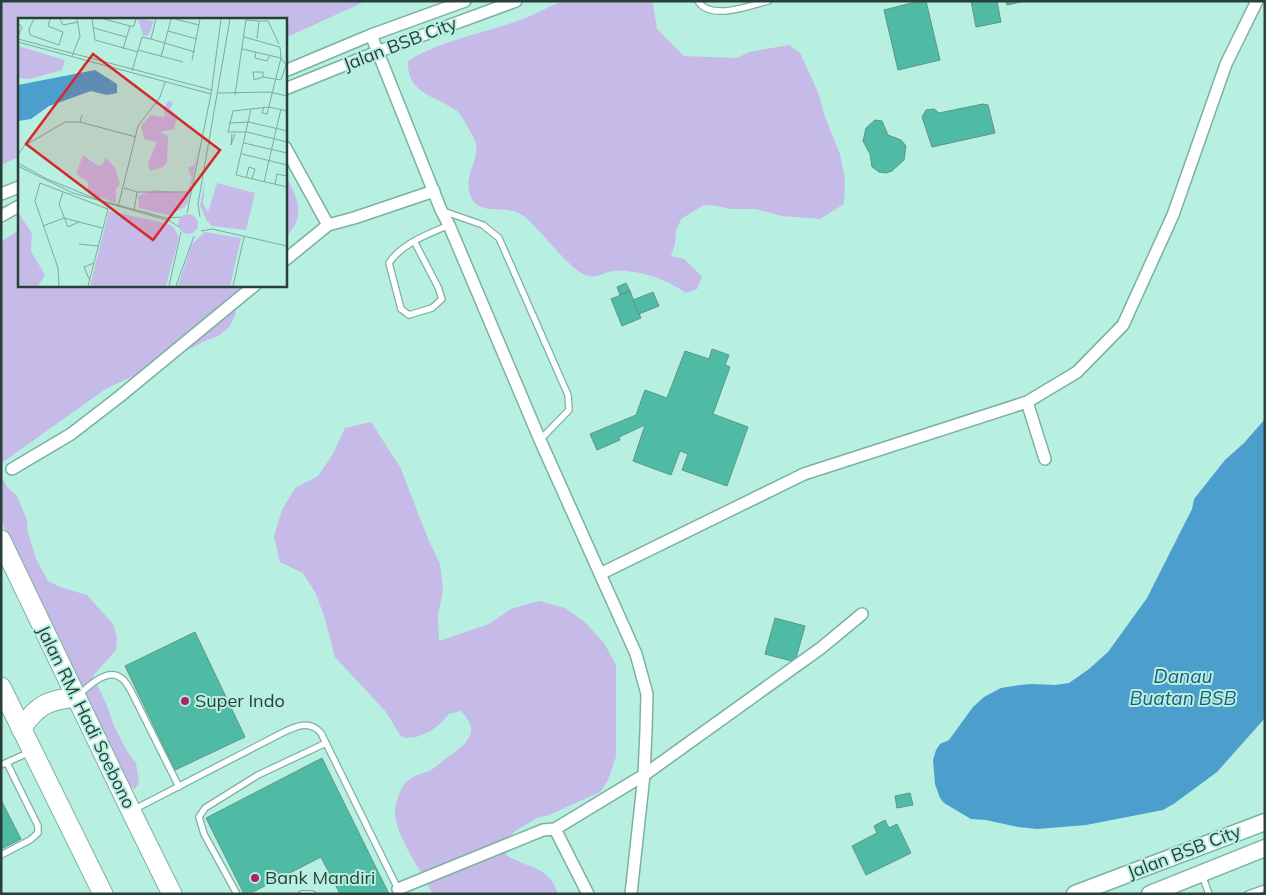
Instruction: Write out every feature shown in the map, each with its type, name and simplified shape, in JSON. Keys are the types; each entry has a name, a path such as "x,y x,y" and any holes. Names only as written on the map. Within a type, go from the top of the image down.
{"main road":[{"name":"Jalan RM. Hadi Soebono","path":"1,540 172,894"},
{"path":"1,687 103,894"},
{"path":"21,729 31,714 37,710 59,699 76,696"}],"street":[{"name":"Jalan BSB City","path":"286,71 371,34 465,1"},
{"name":"Jalan BSB City","path":"286,89 377,52 516,1"},
{"path":"600,574 804,474 1027,402 1078,372 1123,325 1174,215 1226,64 1257,1"},
{"path":"371,34 441,210 540,440 636,654 647,694 644,775 631,894"},
{"path":"286,150 328,225"},
{"path":"1,194 18,187"},
{"path":"286,259 328,225 434,192"},
{"path":"1,216 18,207"},
{"path":"12,469 71,434 254,286"},
{"path":"1027,402 1045,459"},
{"path":"399,891 543,830 555,828 644,775 821,648 862,614"},
{"name":"Jalan BSB City","path":"1075,894 1265,822"},
{"path":"555,828 588,894"},
{"name":"Jalan BSB City","path":"1150,894 1265,848"}],"lane":[{"path":"698,1 708,11 716,12 768,1"},
{"path":"441,210 483,225 499,238 568,395 569,410 540,440"},
{"path":"414,241 438,287 442,299 432,308 409,314 401,308 389,262 394,255 414,241 449,225"},
{"path":"76,696 93,682 108,675 116,675 122,678 131,690 179,787"},
{"path":"131,811 298,726 306,725 316,728 326,742 399,891"},
{"path":"237,894 204,834 200,817 202,813 205,808 258,775 326,742"},
{"path":"1,855 30,840 38,833 38,826 4,764 32,751"},
{"path":"1201,873 1209,894"},
{"path":"1248,894 1265,888"},
{"path":"302,894 312,894"}],"shaded area":[{"path":"1,1 366,1 286,38 286,18 18,18 18,157 1,165"},
{"path":"564,1 650,1 653,4 657,29 684,56 737,58 749,52 789,45 800,53 818,92 825,117 840,154 845,180 844,204 820,219 782,216 755,209 730,209 704,205 681,219 676,231 675,244 671,256 684,259 702,277 697,289 686,293 670,283 642,273 614,271 589,276 581,273 522,215 509,210 487,209 475,203 471,197 468,183 476,151 473,137 460,114 455,109 418,88 410,77 408,61 452,41 513,23"},
{"path":"286,175 298,206 298,214 292,229 286,237"},
{"path":"18,231 18,286 246,286 237,303 235,316 229,327 218,336 107,388 3,462 1,475 1,242"},
{"path":"371,422 400,467 440,564 443,590 438,615 439,641 489,624 511,609 539,601 565,608 586,623 604,643 616,665 616,757 608,780 600,792 549,815 537,818 515,831 506,842 506,855 543,873 554,885 558,894 433,894 399,831 396,821 396,805 405,783 413,777 431,770 466,742 471,732 467,719 461,711 449,714 429,732 416,737 405,738 400,735 386,712 335,657 316,594 303,573 280,562 274,536 282,510 295,488 318,476 333,454 345,428"},
{"path":"1,475 7,487 17,496 27,520 28,533 36,559 48,581 60,587 87,595 113,624 117,637 116,650 93,676 114,726 128,753 136,763 139,783 135,789 129,787 30,584 1,520"}],"water":[{"name":"Danau Buatan BSB","path":"1265,419 1265,718 1217,772 1163,810 1086,825 1037,829 971,819 944,803 935,784 933,760 940,744 949,740 973,707 984,697 1001,688 1031,684 1055,685 1069,683 1108,652 1147,598 1192,509 1194,499 1225,460 1244,443"}],"building":[{"path":"926,1 940,60 898,70 884,10"},
{"path":"971,1 997,1 1001,22 976,27"},
{"path":"1006,1 1025,1 1007,5"},
{"path":"983,104 988,105 995,133 932,147 922,117 926,110 934,109 939,113"},
{"path":"875,120 882,121 888,135 901,140 906,146 904,160 892,171 886,173 879,172 872,167 870,154 863,141 866,128"},
{"path":"626,283 630,291 620,295 617,287"},
{"path":"630,291 641,318 622,326 611,299"},
{"path":"653,292 659,306 639,314 633,300"},
{"path":"712,349 729,355 725,365 730,367 713,414 748,427 727,486 682,470 688,454 680,451 671,475 633,461 645,425 619,437 620,440 597,450 590,434 636,415 645,390 667,398 685,351 709,359"},
{"path":"775,618 805,626 795,662 765,654"},
{"name":"Super Indo","path":"195,632 245,737 175,770 125,666"},
{"path":"322,758 389,894 340,894 321,857 249,894 244,894 206,818"},
{"path":"910,793 913,805 897,808 895,796"},
{"path":"1,800 21,839 1,849"},
{"path":"885,820 889,828 897,824 911,853 866,875 852,846 877,833 874,826"}],"place":[{"name":"Super Indo","path":"185,701"},
{"name":"Bank Mandiri","path":"255,878"}]}
